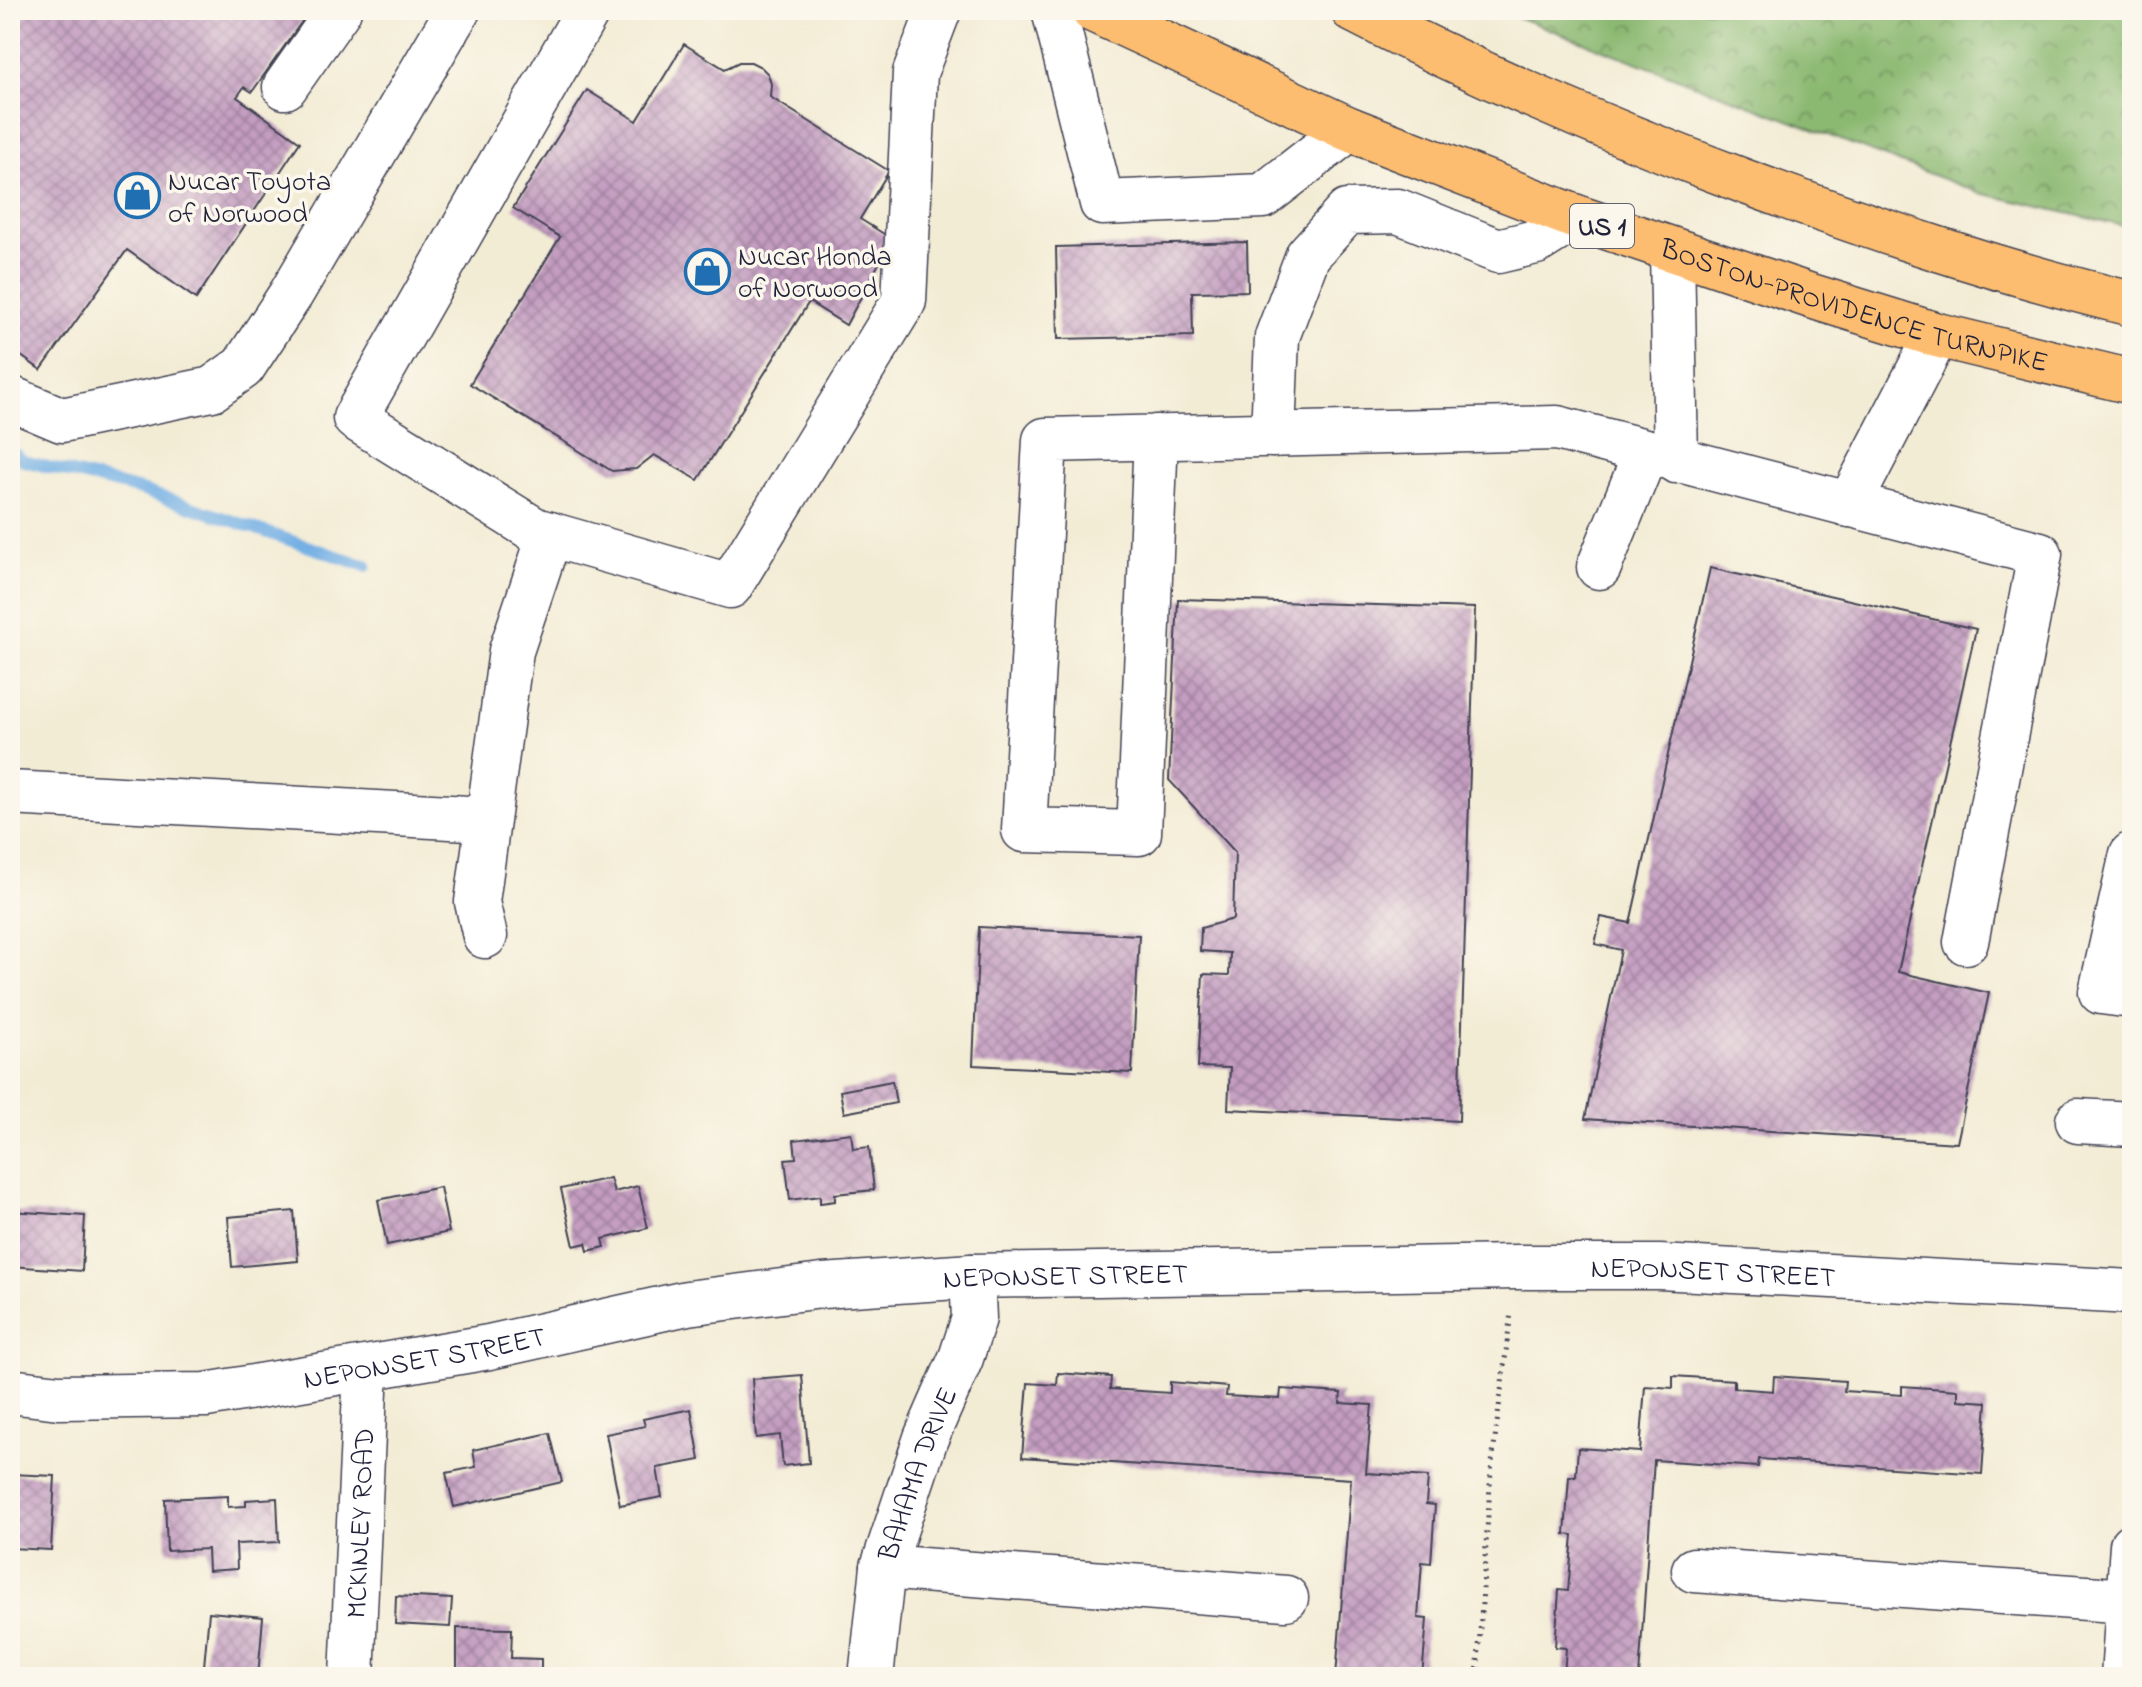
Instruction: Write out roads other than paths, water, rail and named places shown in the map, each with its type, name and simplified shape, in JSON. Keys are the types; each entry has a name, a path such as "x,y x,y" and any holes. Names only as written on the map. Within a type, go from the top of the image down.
{"main road":[{"name":"BOSTON-PROVIDENCE TURNPIKE","path":"1093,10 1349,129 1576,217 1937,335 2132,382"},
{"path":"1353,10 1430,50 1691,161 1876,230 2053,285 2132,304"}],"street":[{"path":"285,87 339,10"},
{"path":"10,398 62,420 212,389 243,367 291,294 458,10"},
{"path":"588,10 355,418 535,530 730,586 904,301 915,73 939,10"},
{"path":"1054,10 1102,203 1263,196 1349,129"},
{"path":"1273,435 1277,337 1308,255 1347,212 1398,211 1498,251 1536,242 1576,217"},
{"path":"1599,567 1661,456 1672,250"},
{"path":"1849,505 1937,335"},
{"path":"1156,437 1139,833 1024,830 1045,440 1156,437 1557,428 2040,554 1966,942"},
{"path":"485,936 477,902 511,651 550,534"},
{"path":"10,793 487,819"},
{"path":"2132,854 2101,992 2132,996"},
{"path":"2078,1121 2132,1124"},
{"name":"NEPONSET STREET","path":"10,1391 59,1397 206,1395 489,1347 687,1303 822,1286 972,1276 1659,1267 2132,1292"},
{"name":"BAHAMA DRIVE","path":"871,1677 883,1567 926,1438 961,1358 974,1318 972,1276"},
{"name":"MCKINLEY ROAD","path":"352,1677 366,1369"},
{"path":"2123,1677 2132,1545"},
{"path":"883,1567 1286,1598"},
{"path":"1694,1570 2129,1601"}],"waterway":[{"path":"10,450 24,461 141,490 366,566"}],"place":[{"name":"Nucar Toyota of Norwood","path":"137,196"},
{"name":"Nucar Honda of Norwood","path":"707,271"}]}
